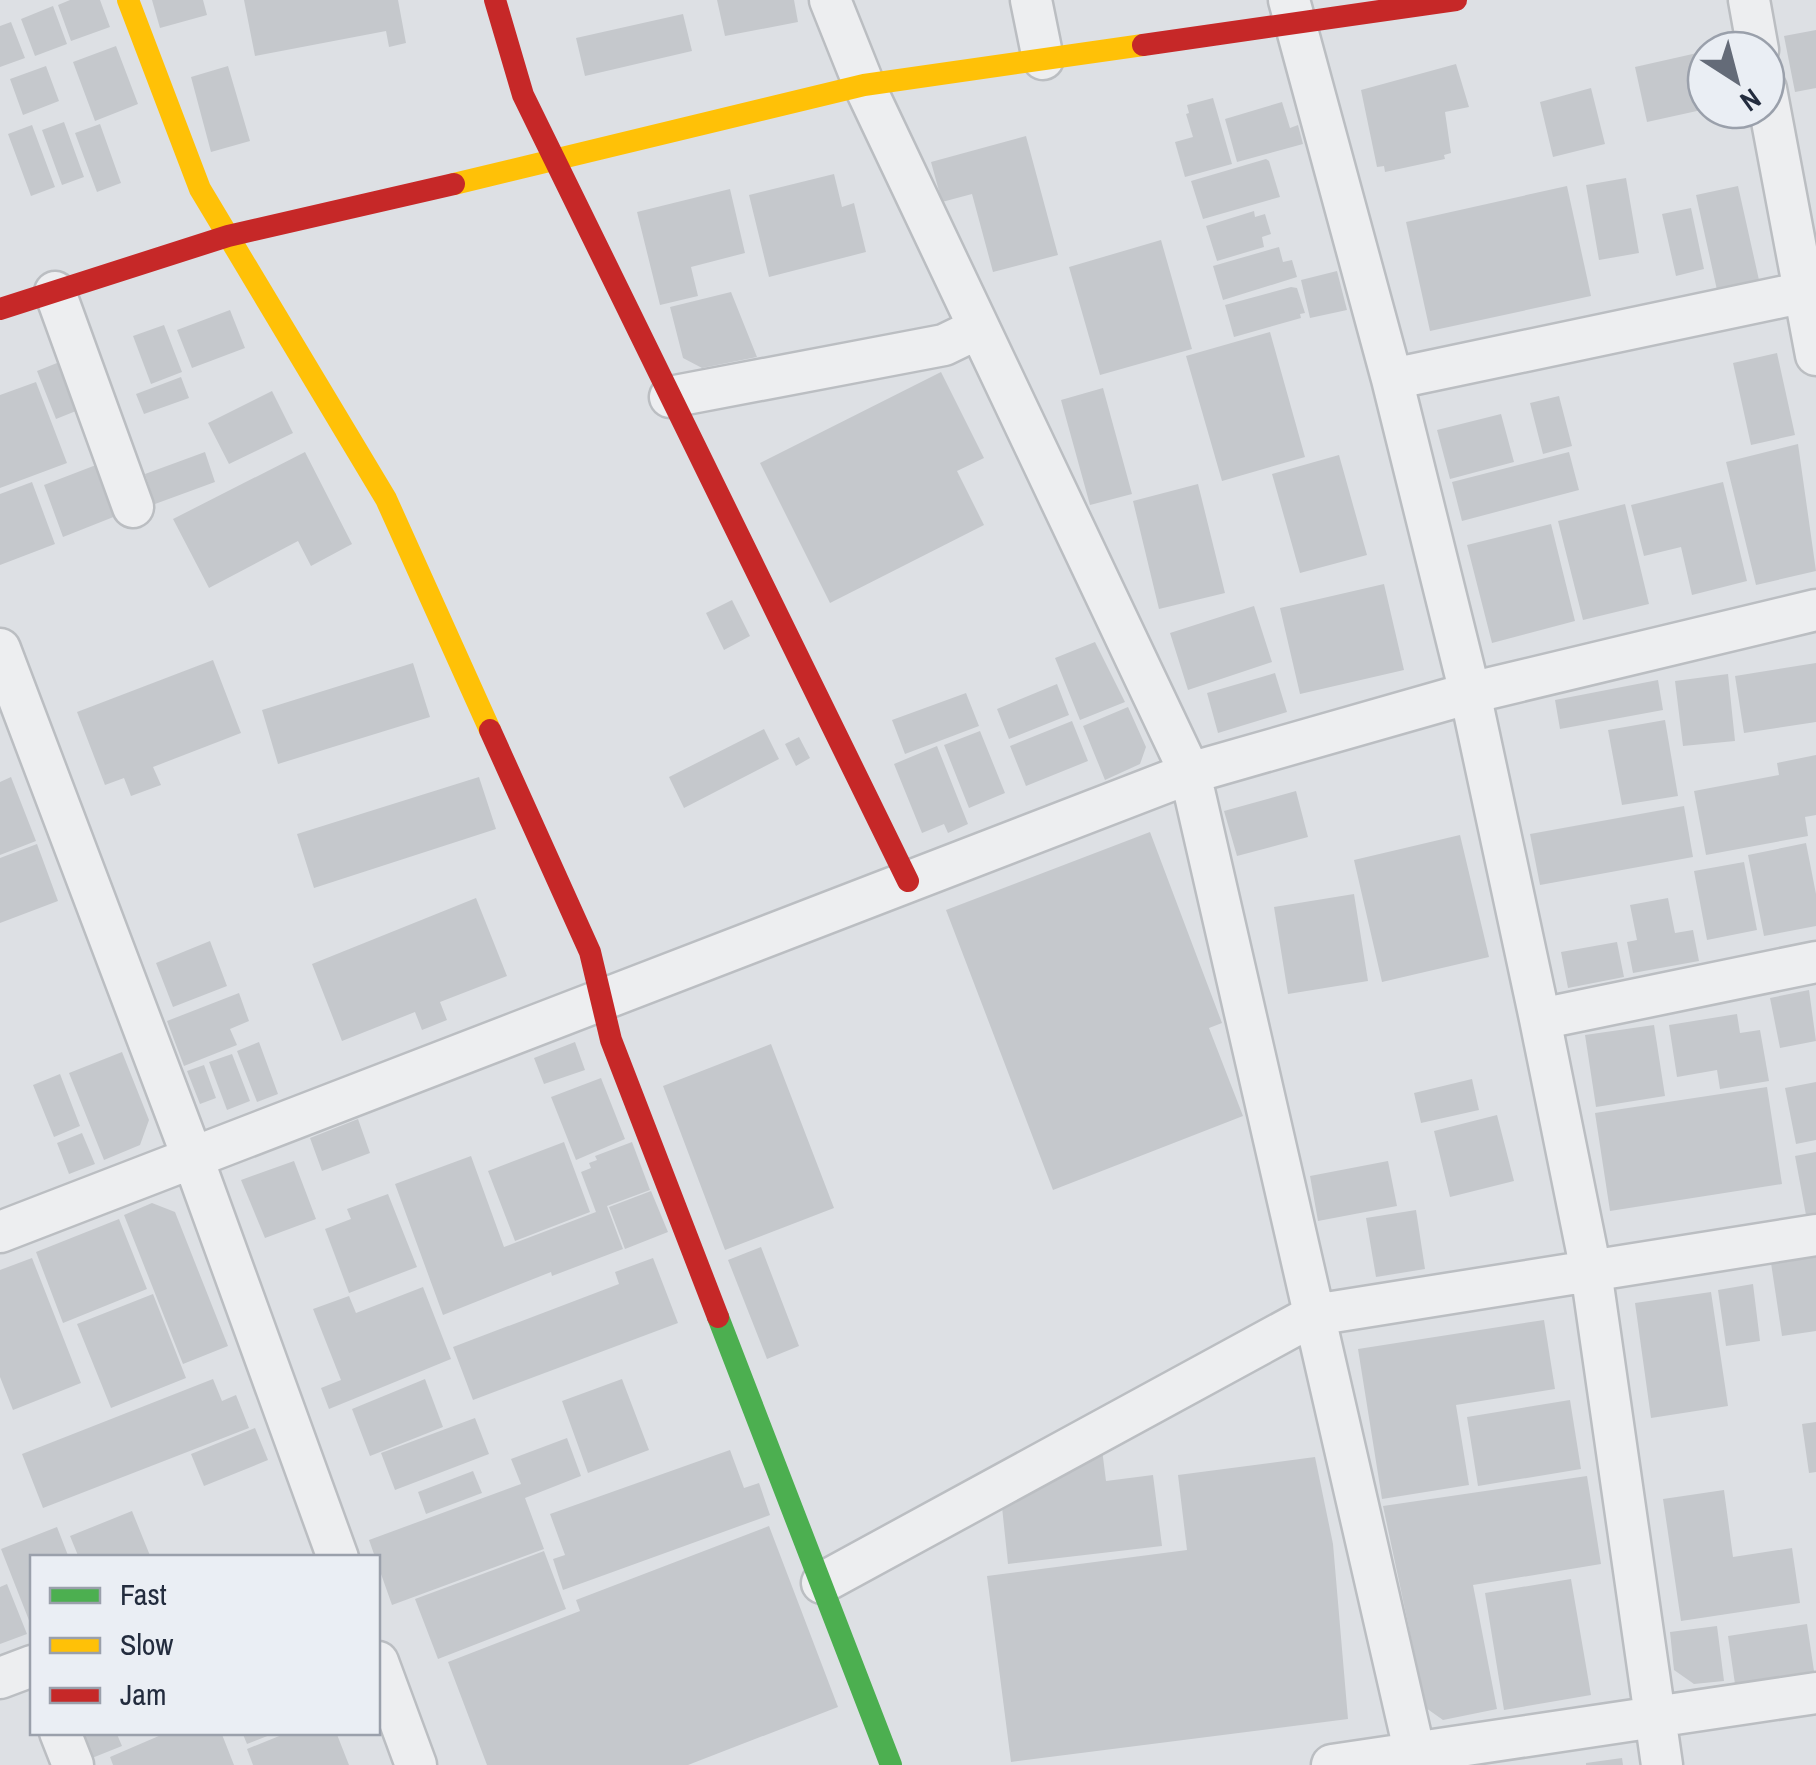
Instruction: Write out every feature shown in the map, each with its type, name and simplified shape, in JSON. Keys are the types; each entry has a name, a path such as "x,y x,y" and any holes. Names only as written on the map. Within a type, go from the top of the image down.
{"street":[{"path":"128,0 200,189 386,499 590,952 611,1040 891,1765"},
{"path":"495,0 524,95 555,162 908,881"},
{"path":"830,0 864,85 1190,772 1415,1754"},
{"path":"1031,0 1043,59"},
{"path":"0,309 228,236 555,162 864,85 1043,59 1292,12 1456,0"},
{"path":"1749,0 1754,30"},
{"path":"1292,12 1392,379 1470,694 1540,1019 1591,1271 1662,1765"},
{"path":"1774,130 1816,355"},
{"path":"55,292 133,507"},
{"path":"1392,379 1805,292"},
{"path":"670,397 944,345 979,328"},
{"path":"0,1232 1190,772 1470,694 1816,610"},
{"path":"0,649 192,1156 328,1555"},
{"path":"1540,1019 1816,962"},
{"path":"822,1583 1314,1315 1816,1236"},
{"path":"0,1678 30,1667"},
{"path":"380,1667 416,1765"},
{"path":"1332,1765 1816,1693"},
{"path":"61,1735 73,1765"}],"building":[{"path":"70,0 100,0 110,27 71,41 58,5"},
{"path":"152,0 203,0 207,15 160,28"},
{"path":"244,0 398,0 406,43 389,47 386,31 255,56"},
{"path":"717,0 794,0 798,22 725,36"},
{"path":"53,6 67,44 35,56 21,19"},
{"path":"683,14 692,51 585,76 576,38"},
{"path":"11,22 25,58 0,67 0,26"},
{"path":"1816,30 1816,88 1795,92 1786,36"},
{"path":"116,46 138,104 95,121 73,62"},
{"path":"1686,56 1686,113 1647,122 1635,67"},
{"path":"1456,64 1469,107 1445,112 1451,153 1444,155 1445,159 1385,172 1384,166 1377,167 1361,90"},
{"path":"46,66 59,101 23,115 10,79"},
{"path":"228,66 250,141 211,152 191,77"},
{"path":"1591,88 1605,144 1553,157 1540,102"},
{"path":"1213,98 1232,164 1185,177 1175,142 1193,137 1187,105"},
{"path":"1282,102 1290,128 1298,125 1303,144 1237,162 1225,119"},
{"path":"64,122 84,177 62,185 42,130"},
{"path":"100,124 121,183 97,192 75,133"},
{"path":"32,125 55,187 31,196 8,134"},
{"path":"1026,136 1058,255 993,272 972,194 942,202 931,162"},
{"path":"1266,159 1280,197 1203,219 1191,181"},
{"path":"834,174 842,207 854,203 866,252 769,277 749,195"},
{"path":"1626,178 1639,253 1599,260 1586,185"},
{"path":"1567,186 1591,296 1430,331 1406,222"},
{"path":"1738,186 1759,280 1717,290 1696,195"},
{"path":"730,189 745,253 691,267 698,296 660,305 637,212"},
{"path":"1691,208 1704,269 1676,276 1662,214"},
{"path":"1254,211 1255,217 1265,214 1271,234 1262,237 1264,247 1217,261 1206,226"},
{"path":"1161,240 1192,349 1100,375 1069,267"},
{"path":"1279,247 1283,262 1292,260 1297,277 1223,300 1213,266"},
{"path":"1337,271 1347,310 1310,318 1301,280"},
{"path":"1297,288 1305,313 1300,314 1301,318 1234,337 1225,305"},
{"path":"731,292 757,357 702,368 683,358 670,307"},
{"path":"230,310 245,348 192,368 177,330"},
{"path":"164,325 182,372 151,384 133,336"},
{"path":"1270,332 1305,457 1222,481 1186,356"},
{"path":"1777,353 1795,435 1751,445 1733,363"},
{"path":"62,361 81,409 56,419 37,371"},
{"path":"941,372 984,458 957,471 984,525 830,603 760,463"},
{"path":"181,377 189,398 144,414 136,394"},
{"path":"36,382 67,463 0,488 0,395"},
{"path":"1103,388 1132,494 1090,505 1061,400"},
{"path":"272,391 293,433 229,464 208,423"},
{"path":"1559,396 1572,446 1543,454 1530,403"},
{"path":"1501,414 1514,462 1450,479 1437,430"},
{"path":"1798,444 1816,571 1756,585 1726,462"},
{"path":"205,452 215,482 155,504 145,474"},
{"path":"305,452 352,544 311,566 298,541 209,588 173,519"},
{"path":"1569,452 1579,490 1462,521 1452,482"},
{"path":"1339,455 1367,555 1300,573 1272,474"},
{"path":"96,465 116,516 63,537 44,485"},
{"path":"32,482 55,544 0,565 0,494"},
{"path":"1723,482 1747,581 1692,595 1681,547 1644,556 1631,505"},
{"path":"1198,484 1225,593 1159,609 1133,501"},
{"path":"1625,504 1649,604 1583,620 1558,521"},
{"path":"1551,524 1575,621 1492,643 1467,545"},
{"path":"1384,584 1404,670 1300,694 1280,608"},
{"path":"732,600 750,636 724,650 706,613"},
{"path":"1254,606 1272,662 1188,690 1170,633"},
{"path":"1095,642 1125,702 1080,720 1055,658"},
{"path":"213,660 241,733 153,767 161,785 131,796 124,778 105,785 77,712"},
{"path":"413,663 430,717 278,764 262,710"},
{"path":"1816,663 1816,722 1744,733 1735,676"},
{"path":"1275,673 1287,712 1218,733 1207,693"},
{"path":"1728,674 1735,741 1683,746 1675,681"},
{"path":"1658,680 1663,710 1560,729 1555,700"},
{"path":"1057,684 1069,715 1009,739 997,709"},
{"path":"966,693 979,726 905,754 892,720"},
{"path":"1128,707 1146,747 1140,764 1105,780 1083,726"},
{"path":"1665,720 1678,796 1622,805 1608,730"},
{"path":"1072,721 1088,761 1026,786 1010,746"},
{"path":"764,729 779,759 684,808 669,777"},
{"path":"980,731 1005,793 969,808 944,745"},
{"path":"799,737 810,758 796,766 785,744"},
{"path":"937,746 968,824 948,833 944,824 922,833 894,764"},
{"path":"1816,755 1816,815 1805,817 1808,836 1706,855 1694,791 1779,775 1777,763"},
{"path":"11,777 36,841 0,855 0,782"},
{"path":"479,777 496,829 314,888 297,834"},
{"path":"1296,791 1308,837 1237,856 1224,811"},
{"path":"1684,806 1693,857 1540,885 1530,834"},
{"path":"1150,832 1222,1023 1209,1028 1243,1116 1053,1190 946,910"},
{"path":"1460,835 1489,957 1382,982 1354,860"},
{"path":"1806,843 1816,894 1816,926 1764,936 1748,855"},
{"path":"37,844 58,901 0,923 0,858"},
{"path":"1744,862 1757,930 1707,940 1694,871"},
{"path":"1354,894 1368,981 1288,994 1274,907"},
{"path":"476,898 507,976 440,1002 447,1020 422,1030 415,1012 342,1041 312,964"},
{"path":"1668,898 1675,933 1693,930 1699,961 1633,973 1627,942 1637,940 1630,905"},
{"path":"210,941 227,986 173,1007 156,963"},
{"path":"1617,942 1624,977 1568,988 1561,952"},
{"path":"1809,990 1816,1041 1780,1048 1770,998"},
{"path":"239,993 249,1021 230,1029 237,1045 184,1066 167,1021"},
{"path":"1737,1014 1740,1033 1760,1030 1769,1081 1720,1089 1717,1070 1677,1077 1669,1025"},
{"path":"1654,1025 1665,1096 1596,1107 1585,1035"},
{"path":"259,1042 278,1094 257,1102 237,1051"},
{"path":"575,1042 585,1070 544,1084 534,1058"},
{"path":"771,1044 834,1208 725,1250 663,1086"},
{"path":"122,1052 149,1120 140,1145 104,1160 69,1073"},
{"path":"232,1054 250,1101 227,1110 209,1062"},
{"path":"204,1065 216,1098 200,1104 187,1071"},
{"path":"60,1074 80,1126 54,1137 33,1085"},
{"path":"601,1078 625,1139 576,1160 551,1097"},
{"path":"1472,1079 1479,1110 1421,1123 1414,1093"},
{"path":"1816,1082 1816,1140 1796,1144 1785,1088"},
{"path":"1767,1087 1782,1184 1610,1211 1595,1113"},
{"path":"1497,1115 1514,1181 1450,1197 1434,1131"},
{"path":"358,1119 370,1153 322,1171 310,1138"},
{"path":"82,1133 95,1164 69,1174 57,1143"},
{"path":"564,1142 590,1212 515,1241 488,1171"},
{"path":"632,1142 650,1190 607,1206 623,1249 552,1276 551,1272 443,1315 395,1184 471,1156 504,1247 596,1212 581,1172 591,1168 589,1163 597,1160 595,1156"},
{"path":"1816,1152 1816,1213 1806,1215 1795,1156"},
{"path":"294,1161 316,1219 265,1238 241,1180"},
{"path":"1388,1161 1397,1206 1318,1221 1310,1176"},
{"path":"651,1191 668,1232 625,1249 609,1207"},
{"path":"388,1194 417,1267 349,1293 325,1229 351,1219 347,1209"},
{"path":"152,1203 175,1212 228,1346 183,1364 124,1215"},
{"path":"1416,1210 1425,1269 1376,1277 1366,1218"},
{"path":"119,1219 147,1289 63,1323 36,1252"},
{"path":"761,1247 799,1346 767,1359 728,1260"},
{"path":"1816,1256 1816,1331 1782,1336 1771,1263"},
{"path":"32,1258 81,1383 13,1410 0,1377 0,1270"},
{"path":"653,1258 678,1323 473,1400 453,1347 619,1284 615,1272"},
{"path":"1753,1284 1760,1341 1726,1346 1718,1290"},
{"path":"423,1287 451,1359 329,1409 321,1388 341,1380 313,1309 349,1296 356,1313"},
{"path":"1711,1292 1728,1406 1651,1418 1635,1303"},
{"path":"153,1294 186,1378 111,1408 77,1324"},
{"path":"1544,1320 1555,1389 1456,1405 1469,1485 1382,1499 1358,1349"},
{"path":"213,1379 222,1401 236,1395 249,1428 43,1508 22,1454"},
{"path":"425,1379 443,1427 370,1456 352,1409"},
{"path":"622,1379 649,1450 588,1473 562,1401"},
{"path":"1570,1400 1581,1469 1478,1486 1467,1417"},
{"path":"475,1418 489,1454 395,1490 381,1453"},
{"path":"1816,1422 1816,1472 1809,1473 1802,1424"},
{"path":"255,1428 268,1460 204,1486 191,1454"},
{"path":"567,1438 581,1476 525,1498 544,1549 392,1605 380,1571 380,1555 374,1555 369,1540 521,1484 511,1459"},
{"path":"1102,1449 1106,1481 1153,1475 1162,1546 1008,1564 1002,1507"},
{"path":"730,1450 744,1488 759,1483 770,1515 563,1590 553,1559 565,1555 550,1514"},
{"path":"1315,1457 1333,1544 1348,1719 1011,1762 987,1576 1187,1550 1178,1475"},
{"path":"473,1471 482,1493 426,1514 418,1492"},
{"path":"1587,1476 1601,1564 1473,1585 1497,1709 1443,1720 1426,1708 1383,1506"},
{"path":"1724,1490 1733,1557 1792,1548 1800,1603 1681,1621 1663,1499"},
{"path":"132,1511 150,1555 78,1555 70,1536"},
{"path":"769,1526 838,1707 688,1765 487,1765 448,1662 580,1611 576,1600"},
{"path":"57,1527 68,1555 30,1555 30,1623 1,1549"},
{"path":"544,1551 566,1609 438,1659 415,1599"},
{"path":"1571,1579 1591,1695 1504,1710 1485,1593"},
{"path":"7,1584 27,1634 0,1644 0,1587"},
{"path":"1807,1624 1814,1671 1735,1684 1728,1636"},
{"path":"1717,1626 1724,1681 1694,1684 1674,1670 1670,1632"},
{"path":"77,1735 117,1735 122,1746 87,1760"},
{"path":"161,1735 222,1735 234,1765 113,1765 110,1757"},
{"path":"243,1735 270,1735 247,1744"},
{"path":"282,1735 337,1735 349,1765 253,1765 247,1749"},
{"path":"1622,1758 1623,1765 1586,1765 1586,1763"}],"traffic: fast":[{"path":"718,1317 891,1765"}],"traffic: slow":[{"path":"128,0 200,189 386,499 490,730"},
{"path":"454,184 864,85 1143,45"}],"traffic: jam":[{"path":"495,0 523,95 908,881"},
{"path":"1143,45 1456,0"},
{"path":"0,309 228,236 454,184"},
{"path":"490,730 590,952 611,1040 718,1317"}]}
